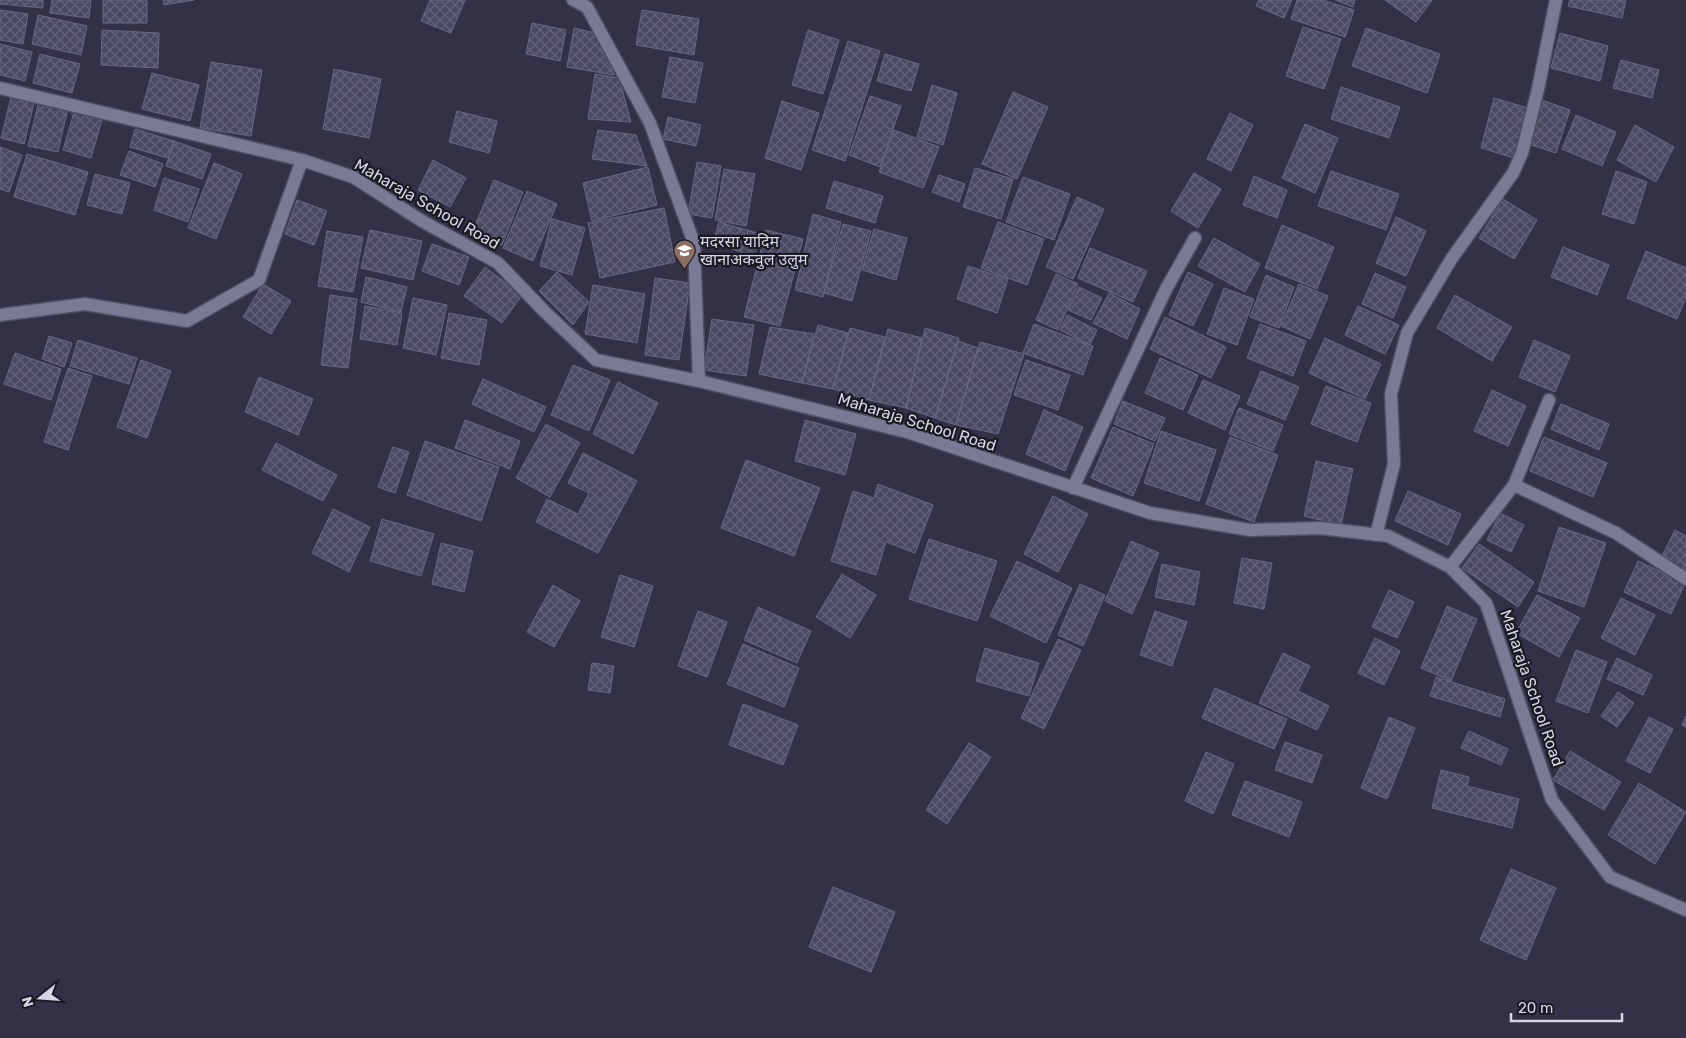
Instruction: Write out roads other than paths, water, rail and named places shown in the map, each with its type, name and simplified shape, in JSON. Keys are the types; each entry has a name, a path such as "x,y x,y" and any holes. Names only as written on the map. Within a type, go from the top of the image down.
{"street":[{"path":"573,0 587,7 650,123 694,243 699,381"},
{"path":"1376,535 1394,464 1391,394 1407,333 1452,258 1513,173 1522,154 1538,90 1556,0"},
{"name":"Maharaja School Road","path":"0,88 302,160 353,177 422,221 498,263 544,312 596,360 699,381 907,432 1150,514 1250,530 1320,528 1388,536 1450,566 1486,603 1552,800 1610,877 1686,910"},
{"path":"0,314 84,304 187,321 259,280 302,160"},
{"path":"1073,488 1166,289 1195,238"},
{"path":"1450,566 1514,485 1549,400"},
{"path":"1514,485 1616,533 1686,579"}],"place":[{"name":"मदरसा यादिम खानाअकवुल उलुम","path":"684,269"}]}
